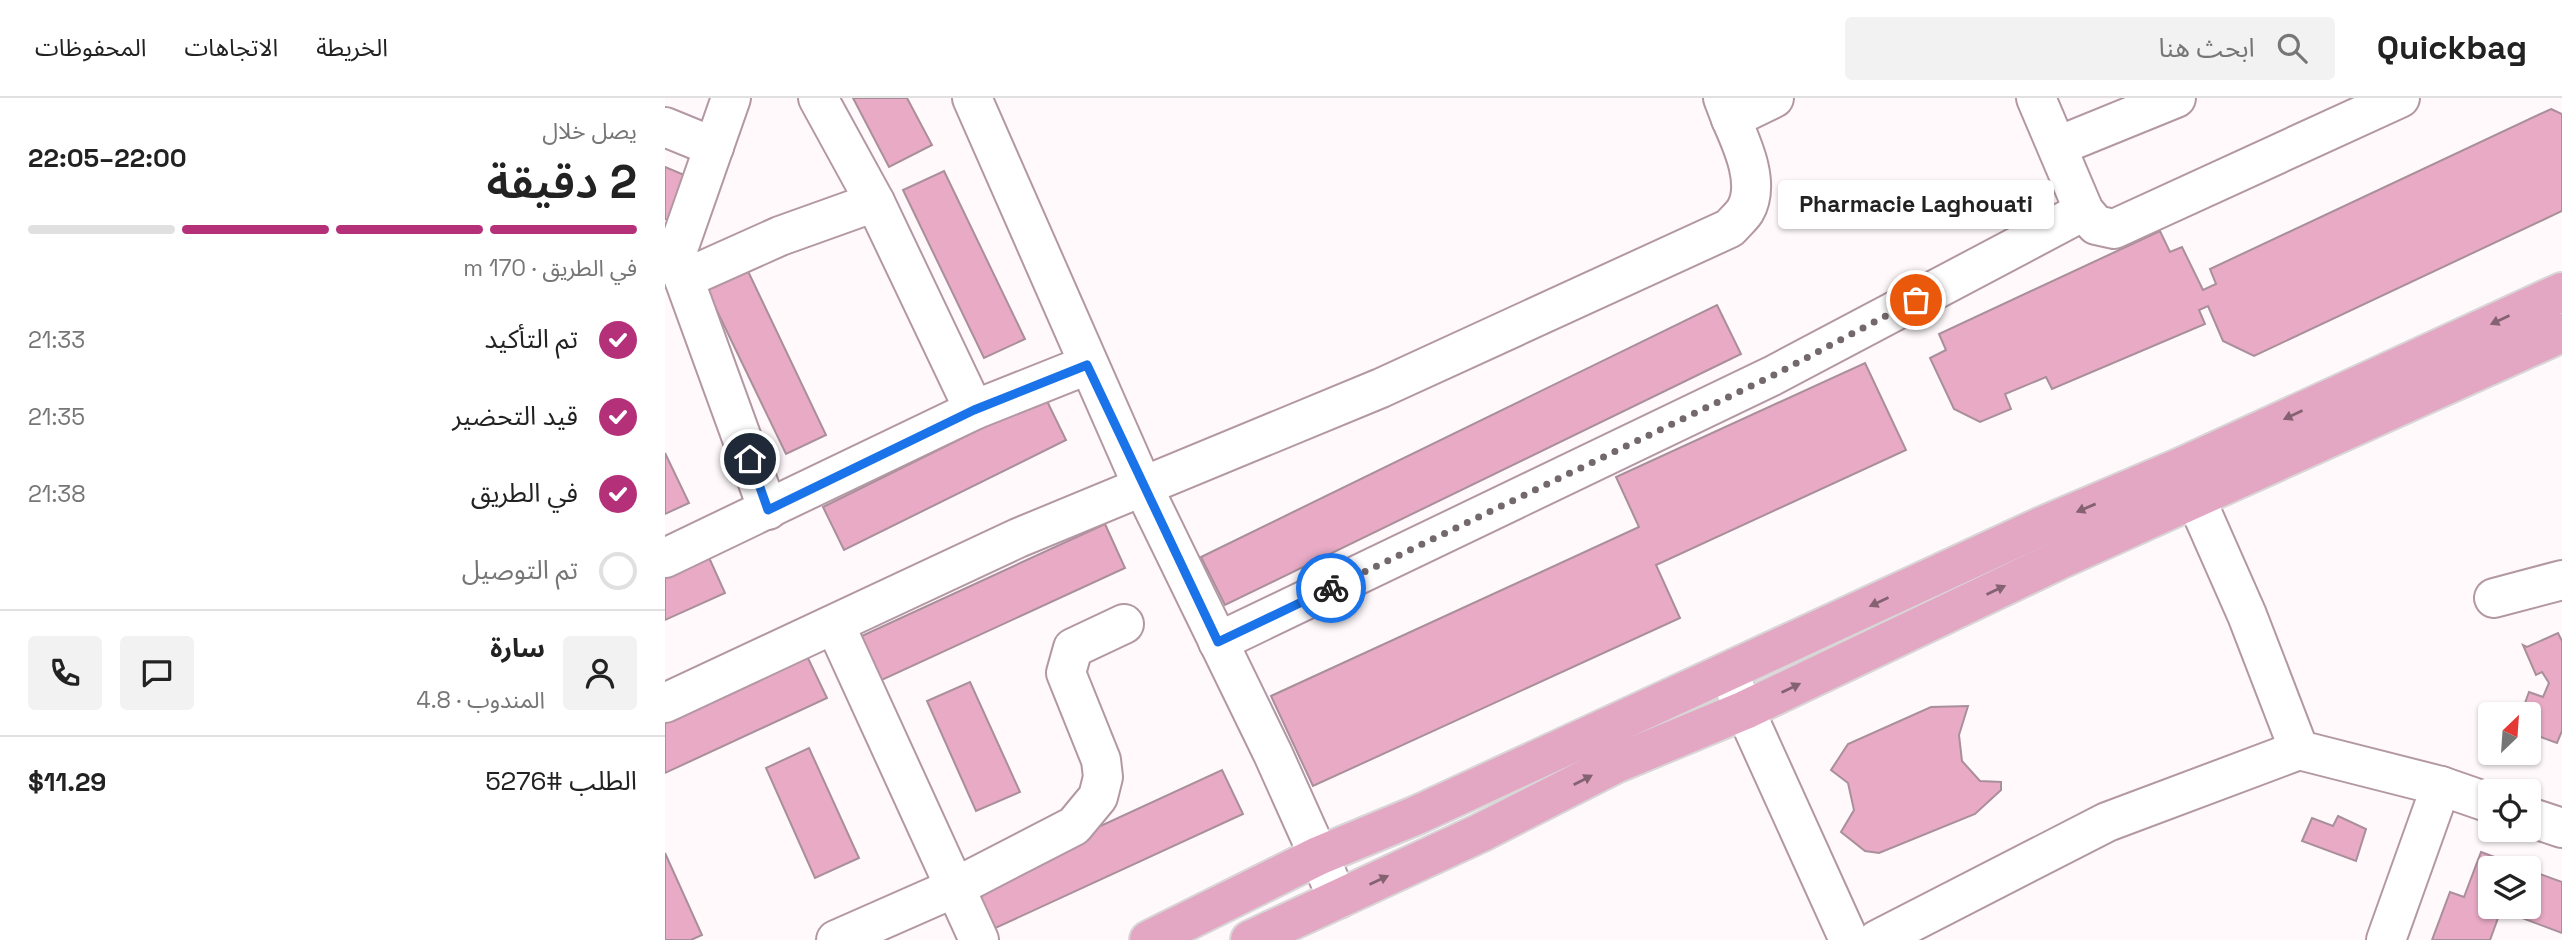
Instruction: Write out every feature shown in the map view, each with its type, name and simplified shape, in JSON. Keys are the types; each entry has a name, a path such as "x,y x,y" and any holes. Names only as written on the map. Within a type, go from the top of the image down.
{"main road":[{"path":"1250,940 1480,833 1615,764 1745,710 2562,292"},
{"path":"1149,940 1318,856 1728,673 2040,527 2189,482 2562,333"}],"street":[{"path":"731,98 675,264 768,510"},
{"path":"818,98 875,202 974,410"},
{"path":"972,98 1087,365 1338,899"},
{"path":"665,704 1018,538 1381,388 1730,228 1746,210 1751,187 1744,147 1727,108 1774,98"},
{"path":"2036,98 2084,211 2096,225 2114,229 2400,98"},
{"path":"2057,146 2176,98"},
{"path":"665,127 714,147"},
{"path":"675,264 780,236 875,202"},
{"path":"1218,642 1772,376 2084,211"},
{"path":"665,558 974,410 1087,365"},
{"path":"2189,482 2247,615 2299,750"},
{"path":"2494,598 2562,580"},
{"path":"836,940 954,888 1074,826 1098,797 1103,777 1101,760 1066,673 1067,661 1073,648 1124,624"},
{"path":"835,625 979,940"},
{"path":"1728,673 1849,940"},
{"path":"1877,940 2107,822 2299,750 2441,786 2478,799"},
{"path":"2386,940 2441,786"},
{"path":"2541,821 2562,828"}],"building":[{"path":"853,98 907,98 932,145 889,167"},
{"path":"2551,109 2562,114 2562,211 2254,356 2223,341 2208,306 2199,310 2205,324 2052,389 2046,377 2005,394 2011,409 1980,422 1954,409 1930,358 1946,350 1939,334 2160,231 2170,252 2182,247 2203,290 2216,284 2210,269"},
{"path":"665,167 689,177 671,221 665,219"},
{"path":"944,171 1025,339 984,358 903,190"},
{"path":"746,267 826,435 786,454 705,286"},
{"path":"1717,305 1741,354 1225,605 1201,557"},
{"path":"1865,363 1906,450 1656,565 1680,618 1313,786 1271,696 1639,527 1616,477"},
{"path":"1045,397 1066,440 844,550 823,507"},
{"path":"665,453 689,503 665,514"},
{"path":"1105,524 1125,568 873,684 853,640"},
{"path":"706,551 725,593 665,620 665,570"},
{"path":"2558,633 2562,641 2562,731 2557,743 2541,737 2541,702 2525,702 2529,692 2543,697 2549,683 2542,672 2536,675 2523,645 2527,647"},
{"path":"806,654 827,698 665,773 665,720"},
{"path":"970,682 1020,792 976,811 927,701"},
{"path":"1968,706 1959,735 1962,761 1980,781 2001,782 2001,790 1975,814 1879,853 1865,851 1841,832 1854,810 1848,783 1831,770 1848,744 1931,707"},
{"path":"809,748 859,858 815,878 766,768"},
{"path":"1222,770 1243,814 991,930 970,886"},
{"path":"2338,816 2366,829 2356,861 2302,841 2312,818 2333,826"},
{"path":"665,853 702,935 691,940 665,940"},
{"path":"2478,860 2478,919 2498,919 2490,940 2432,940 2450,892 2464,897"},
{"path":"2541,874 2562,882 2562,933 2525,919 2541,919"}],"way so far":[{"path":"1331,588 1772,376 1916,300"}],"place":[{"name":"Pharmacie Laghouati","path":"1916,300"}],"route":[{"path":"750,459 768,510 974,410 1087,365 1218,642 1331,588"}]}
